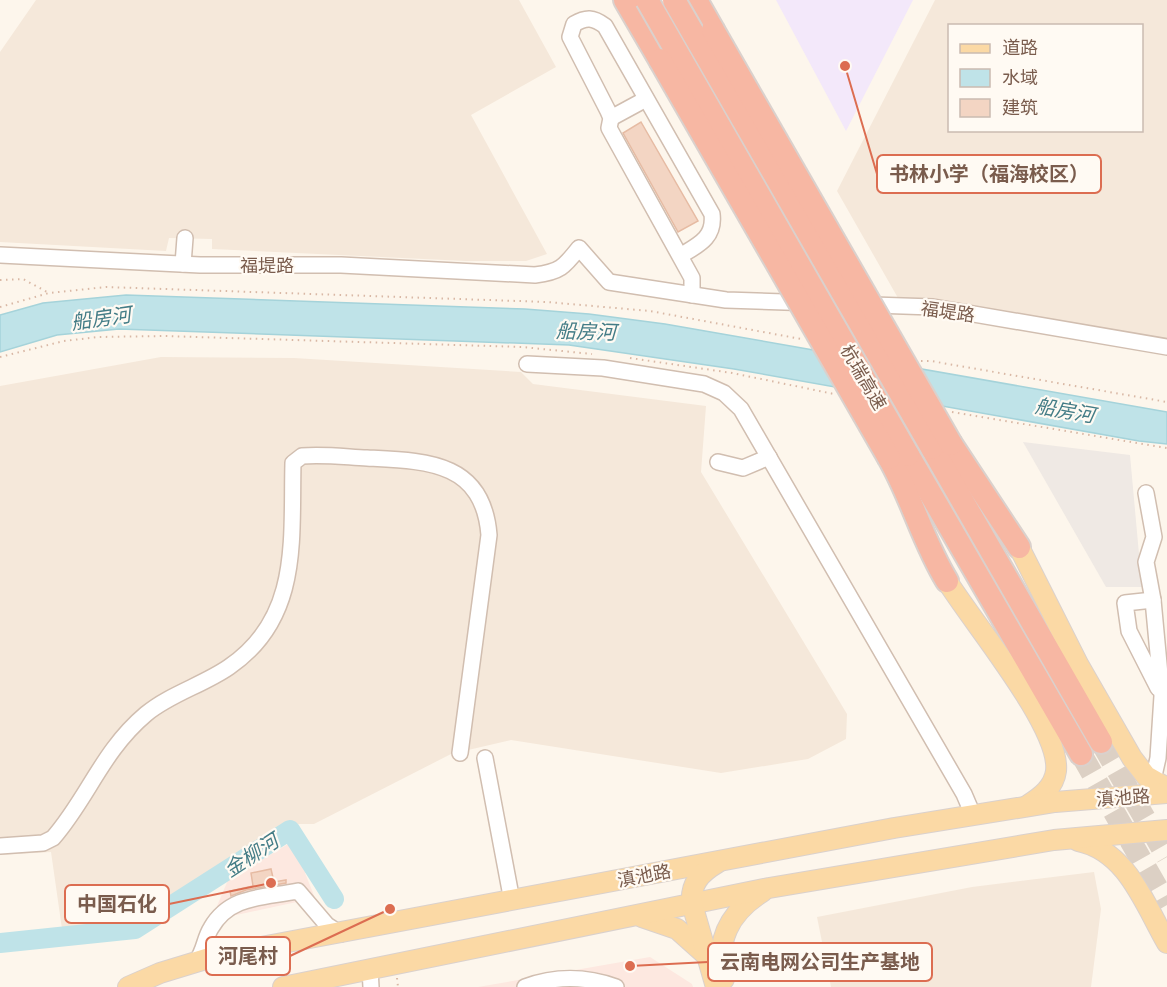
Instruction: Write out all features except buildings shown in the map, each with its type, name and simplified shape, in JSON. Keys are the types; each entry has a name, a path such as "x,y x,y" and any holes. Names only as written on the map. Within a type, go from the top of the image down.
{"highway":[{"path":"625,0 899,456 906,492 924,538 947,581"},
{"name":"杭瑞高速","path":"647,0 899,456 1081,754"},
{"name":"杭瑞高速","path":"674,0 942,446 1101,742"},
{"path":"696,0 942,446 1019,547"}],"main road":[{"path":"1019,547 1093,691 1136,764 1159,789"},
{"path":"947,581 1029,702 1053,749 1056,768 1053,782 1041,796 1024,807"},
{"name":"滇池路","path":"128,987 160,973 219,955 725,859 972,815 1159,789"},
{"name":"滇池路","path":"284,987 370,978 627,917 770,888 1054,840 1167,830"},
{"path":"1054,840 1088,843 1114,857 1126,872 1167,943"},
{"path":"716,987 690,891 702,873 725,859"},
{"path":"726,987 720,950 727,929 745,905 770,888"},
{"path":"627,917 648,918 668,924 685,934 706,956"}],"street":[{"path":"680,256 709,236 713,224 712,214 605,26 596,19 584,18 574,24 570,37 611,117 609,128 692,278 692,294"},
{"path":"611,117 646,99"},
{"path":"183,264 185,238"},
{"name":"福堤路","path":"0,255 183,264 341,265 535,275 554,273 566,264 579,248 609,282 726,300 933,307 1167,347"},
{"path":"527,364 603,368 704,384 724,393 741,409 964,794 972,815"},
{"path":"718,462 743,468 766,450"},
{"path":"2,846 43,843 52,838 103,760 147,713 229,667 261,639 280,605 287,582 291,547 293,463 302,456 423,461 459,474 471,485 482,501 488,517 489,536 460,753"},
{"path":"1146,493 1154,537 1146,562 1153,600 1162,696 1158,758 1159,789"},
{"path":"1153,600 1125,603 1129,632 1162,696"},
{"path":"485,758 512,901"},
{"path":"196,962 205,950 209,932 220,913 232,904 298,891 327,925 341,933"},
{"path":"525,987 539,982 567,978 595,981 616,987"}],"path":[{"path":"0,280 23,279 49,293"},
{"path":"0,307 49,293 130,287 547,302 650,311 810,341"},
{"path":"0,357 64,341 98,337 522,347"},
{"path":"919,362 931,361 1167,402"}],"shaded area":[{"path":"36,0 519,0 556,67 471,115 547,254 526,261 466,261 212,249 212,239 169,238 166,251 0,242 0,52"},
{"path":"776,0 913,0 846,131"},
{"path":"935,0 1167,0 1167,344 898,298 837,191"},
{"path":"161,357 294,358 521,372 533,384 706,406 701,472 847,714 846,739 808,759 721,773 511,740 451,754 314,824 285,824 128,923 62,929 51,852 0,855 0,386"},
{"path":"1023,442 1130,455 1142,587 1106,587"},
{"path":"293,841 311,868 305,873 315,898 227,917 217,906 228,880"},
{"path":"1094,872 1101,909 1091,987 831,987 817,917 972,887"},
{"path":"650,957 692,984 693,987 478,987"}],"water":[{"name":"船房河","path":"126,295 525,309 589,314 665,324 1167,412 1167,444 1139,441 734,369 569,345 119,329 57,335 0,352 0,315 43,303"}],"waterway":[{"name":"金柳河","path":"0,943 135,929 290,830 334,899"}],"tunnel":[{"path":"1101,742 1167,857"},
{"path":"1081,754 1167,905"}],"place":[{"name":"书林小学（福海校区）","path":"845,66"},
{"name":"中国石化","path":"271,883"},
{"name":"河尾村","path":"390,909"},
{"name":"云南电网公司生产基地","path":"630,966"}]}
